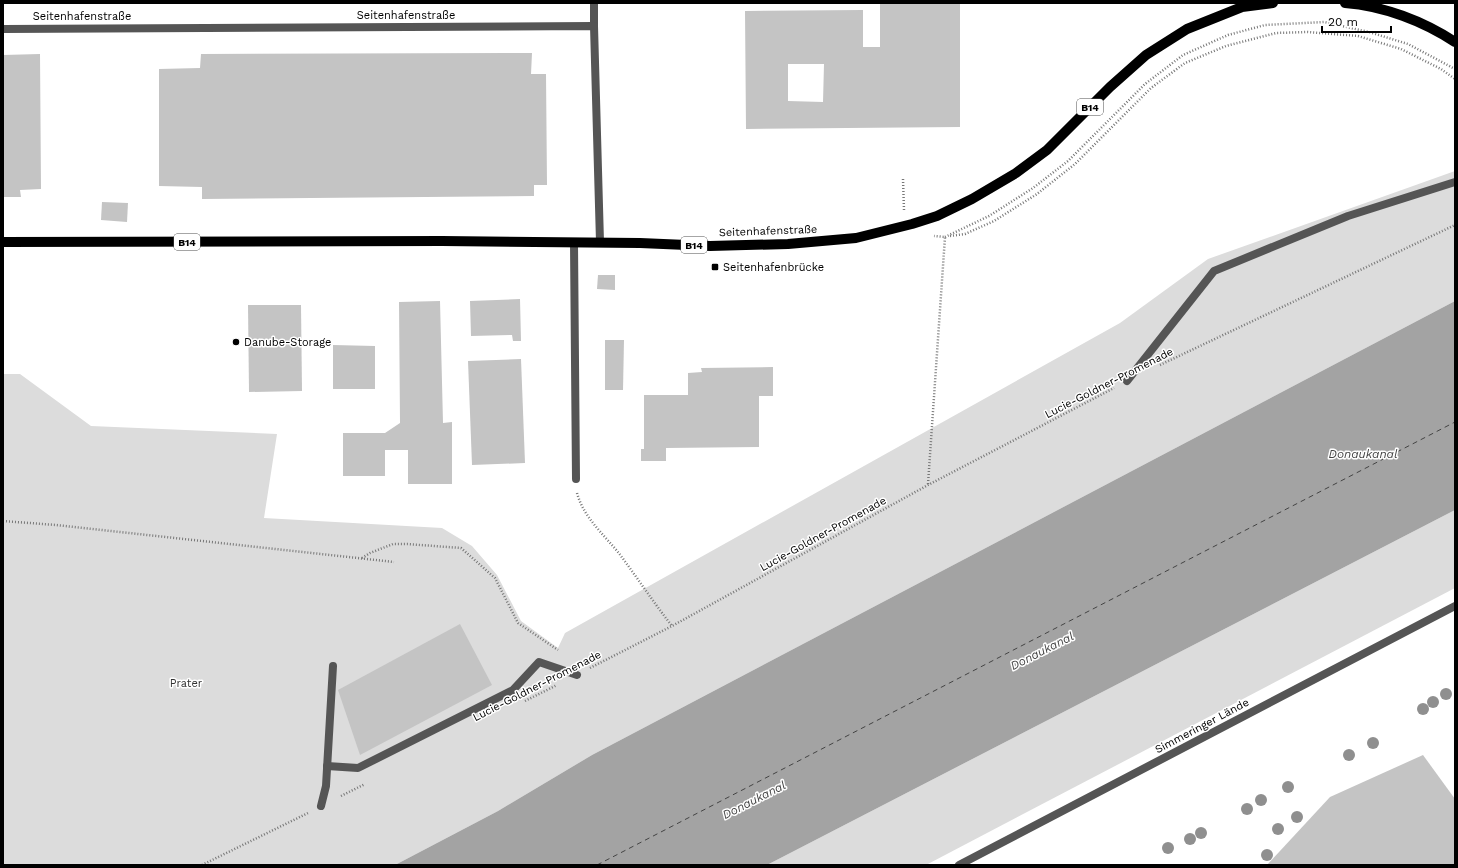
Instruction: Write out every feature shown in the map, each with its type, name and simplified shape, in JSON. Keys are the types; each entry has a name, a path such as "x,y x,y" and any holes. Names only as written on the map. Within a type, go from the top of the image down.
{"main road":[{"name":"B14","path":"912,224 937,216 972,200 1016,173 1047,150 1110,87 1146,56 1187,29 1242,7 1273,3"},
{"path":"1345,3 1359,4 1400,15 1435,29 1455,42"},
{"name":"Seitenhafenstraße","path":"3,242 442,241 600,242 710,246 788,244 856,238 912,224"}],"street":[{"path":"594,3 600,242"},
{"name":"Seitenhafenstraße","path":"3,29 594,26"},
{"path":"1127,381 1214,271 1348,216 1455,182"},
{"path":"574,243 576,479"},
{"name":"Simmeringer Lände","path":"959,865 1455,606"},
{"path":"327,766 358,768 513,690 539,662 577,675"},
{"path":"322,806 326,786 333,666"}],"path":[{"path":"1455,70 1408,44 1369,32 1324,22 1265,25 1228,36 1183,55 1145,84 1068,161 1033,188 989,216 945,237 965,234 994,222 1037,194 1075,164 1151,88 1185,63 1226,46 1276,33 1308,32 1358,36 1401,49 1441,69 1455,78"},
{"path":"903,179 904,212 912,224"},
{"name":"Lucie-Goldner-Promenade","path":"1156,368 1455,225"},
{"path":"928,485 944,251"},
{"name":"Lucie-Goldner-Promenade","path":"520,704 672,626 928,485 1127,381"},
{"path":"576,479 577,495 587,516 621,556 645,591 672,626"},
{"path":"3,521 56,525 394,562"},
{"path":"362,558 370,553 393,544 460,548 495,578 518,622 560,651"},
{"path":"202,865 371,781"}],"green space":[{"name":"Prater","path":"1455,171 1455,301 592,755 498,811 395,865 3,865 3,374 20,374 91,426 277,434 264,518 442,528 472,546 497,575 521,621 558,648 565,633 1120,323 1208,259"},
{"path":"1455,510 1455,588 926,865 767,865"}],"water":[{"name":"Donaukanal","path":"1455,301 1455,510 767,865 395,865 498,811 592,755"}],"building":[{"path":"880,3 960,3 960,127 746,129 745,11 863,10 863,47 880,47","holes":["788,64 824,64 823,102 788,101"]},
{"path":"532,53 531,74 546,74 547,185 534,185 534,196 202,199 202,187 159,186 159,69 200,68 201,54"},
{"path":"40,54 41,189 20,190 21,197 3,197 3,55"},
{"path":"102,202 128,203 127,222 101,220"},
{"path":"598,275 615,275 615,290 597,289"},
{"path":"520,299 521,341 513,341 512,335 471,336 470,301"},
{"path":"440,301 443,423 452,422 452,484 408,484 408,450 385,450 385,476 343,476 343,433 385,433 400,423 399,302"},
{"path":"248,305 301,305 302,391 249,392"},
{"path":"605,340 624,340 623,390 605,390"},
{"path":"333,345 375,346 375,389 333,389"},
{"path":"521,359 525,463 472,465 468,361"},
{"path":"773,367 773,396 759,396 759,447 666,448 666,461 641,461 641,449 644,449 644,395 688,395 688,373 702,372 701,368"},
{"path":"460,624 492,685 360,755 338,690"},
{"path":"1423,755 1455,799 1455,865 1267,865 1330,797"}],"ferry route":[{"path":"597,865 1455,422"}],"place":[{"name":"Seitenhafenbrücke","path":"715,267"},
{"name":"Danube-Storage","path":"236,342"}]}
